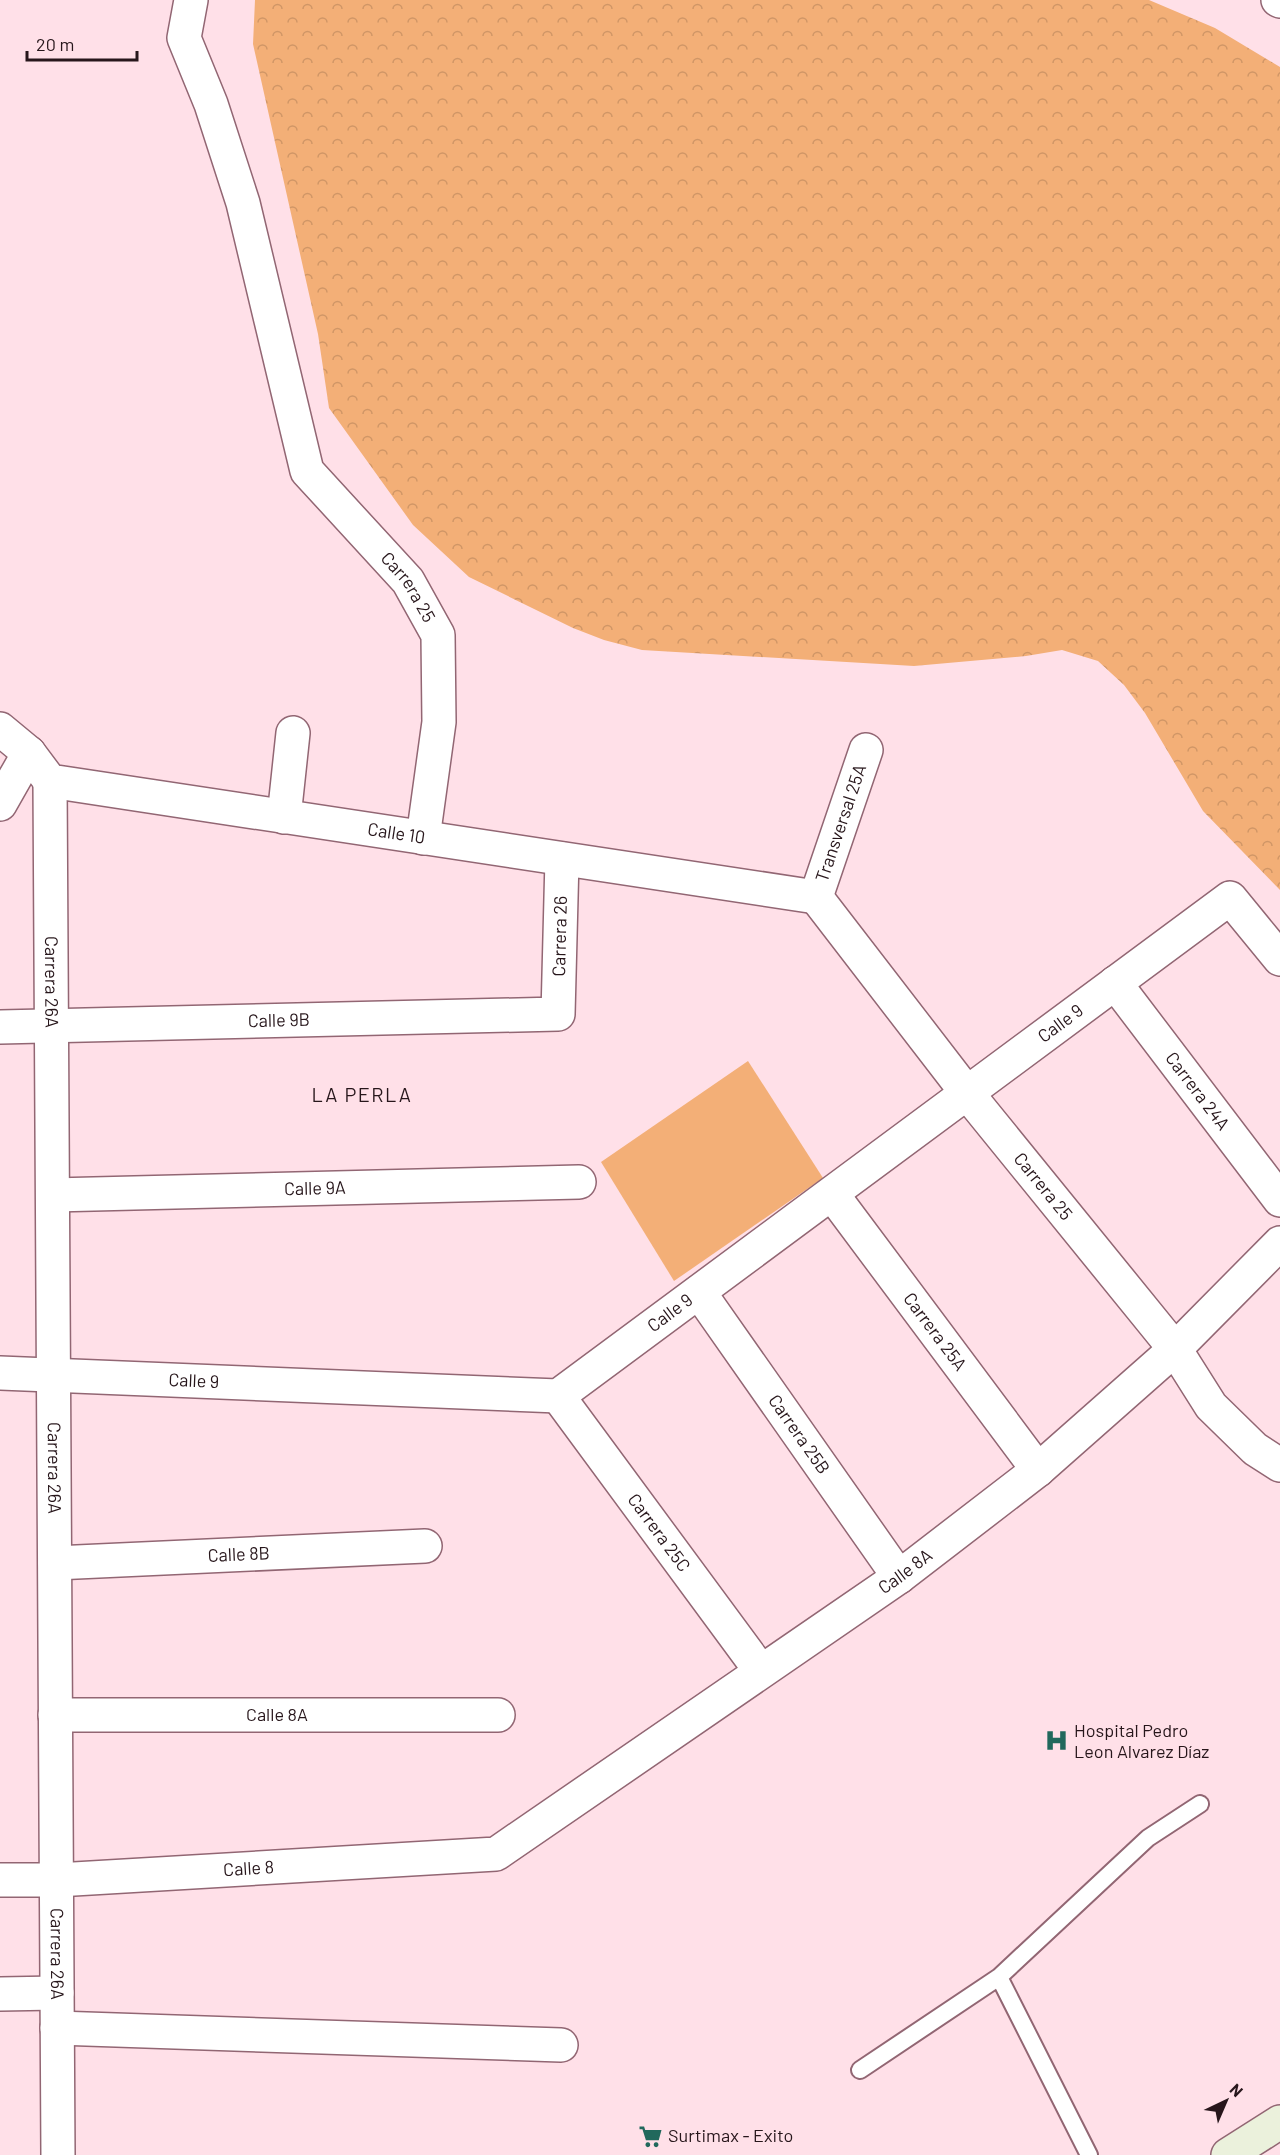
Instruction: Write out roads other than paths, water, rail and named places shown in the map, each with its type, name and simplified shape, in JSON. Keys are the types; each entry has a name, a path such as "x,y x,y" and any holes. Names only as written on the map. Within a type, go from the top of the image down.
{"main road":[{"path":"1227,2155 1280,2122"}],"street":[{"name":"Carrera 25","path":"191,0 184,38 211,104 243,203 307,471 408,581 438,635 439,722 423,838"},
{"path":"0,729 29,753 50,781"},
{"path":"284,817 294,733"},
{"name":"Transversal 25A","path":"816,897 866,750"},
{"path":"0,804 29,753"},
{"name":"Calle 10","path":"50,781 816,897"},
{"name":"Carrera 26A","path":"50,781 58,2155"},
{"name":"Carrera 26","path":"558,1014 562,859"},
{"name":"Carrera 25","path":"816,897 967,1093 1175,1349 1211,1406 1255,1449 1280,1466"},
{"name":"Calle 9","path":"0,1373 558,1396 1230,898 1280,959"},
{"name":"Carrera 24A","path":"1115,983 1280,1200"},
{"name":"Calle 9B","path":"0,1027 558,1014"},
{"name":"Calle 9A","path":"53,1195 579,1182"},
{"name":"Carrera 25A","path":"832,1194 1038,1470"},
{"name":"Calle 8A","path":"496,1854 898,1577 1038,1470 1175,1349 1280,1243"},
{"name":"Carrera 25B","path":"699,1292 898,1577"},
{"name":"Carrera 25C","path":"558,1396 760,1670"},
{"name":"Calle 8B","path":"55,1563 425,1546"},
{"name":"Calle 8A","path":"55,1715 498,1715"},
{"name":"Calle 8","path":"0,1880 57,1880 496,1854"},
{"path":"0,1994 57,1993"},
{"path":"57,2028 561,2045"}],"lane":[{"path":"860,2070 999,1977 1148,1838 1200,1804"},
{"path":"999,1977 1089,2155"}],"place":[{"name":"Hospital Pedro Leon Alvarez Díaz","path":"1056,1741"},
{"name":"Surtimax - Exito","path":"650,2136"}],"district":[{"name":"LA PERLA","path":"362,1095"}]}
